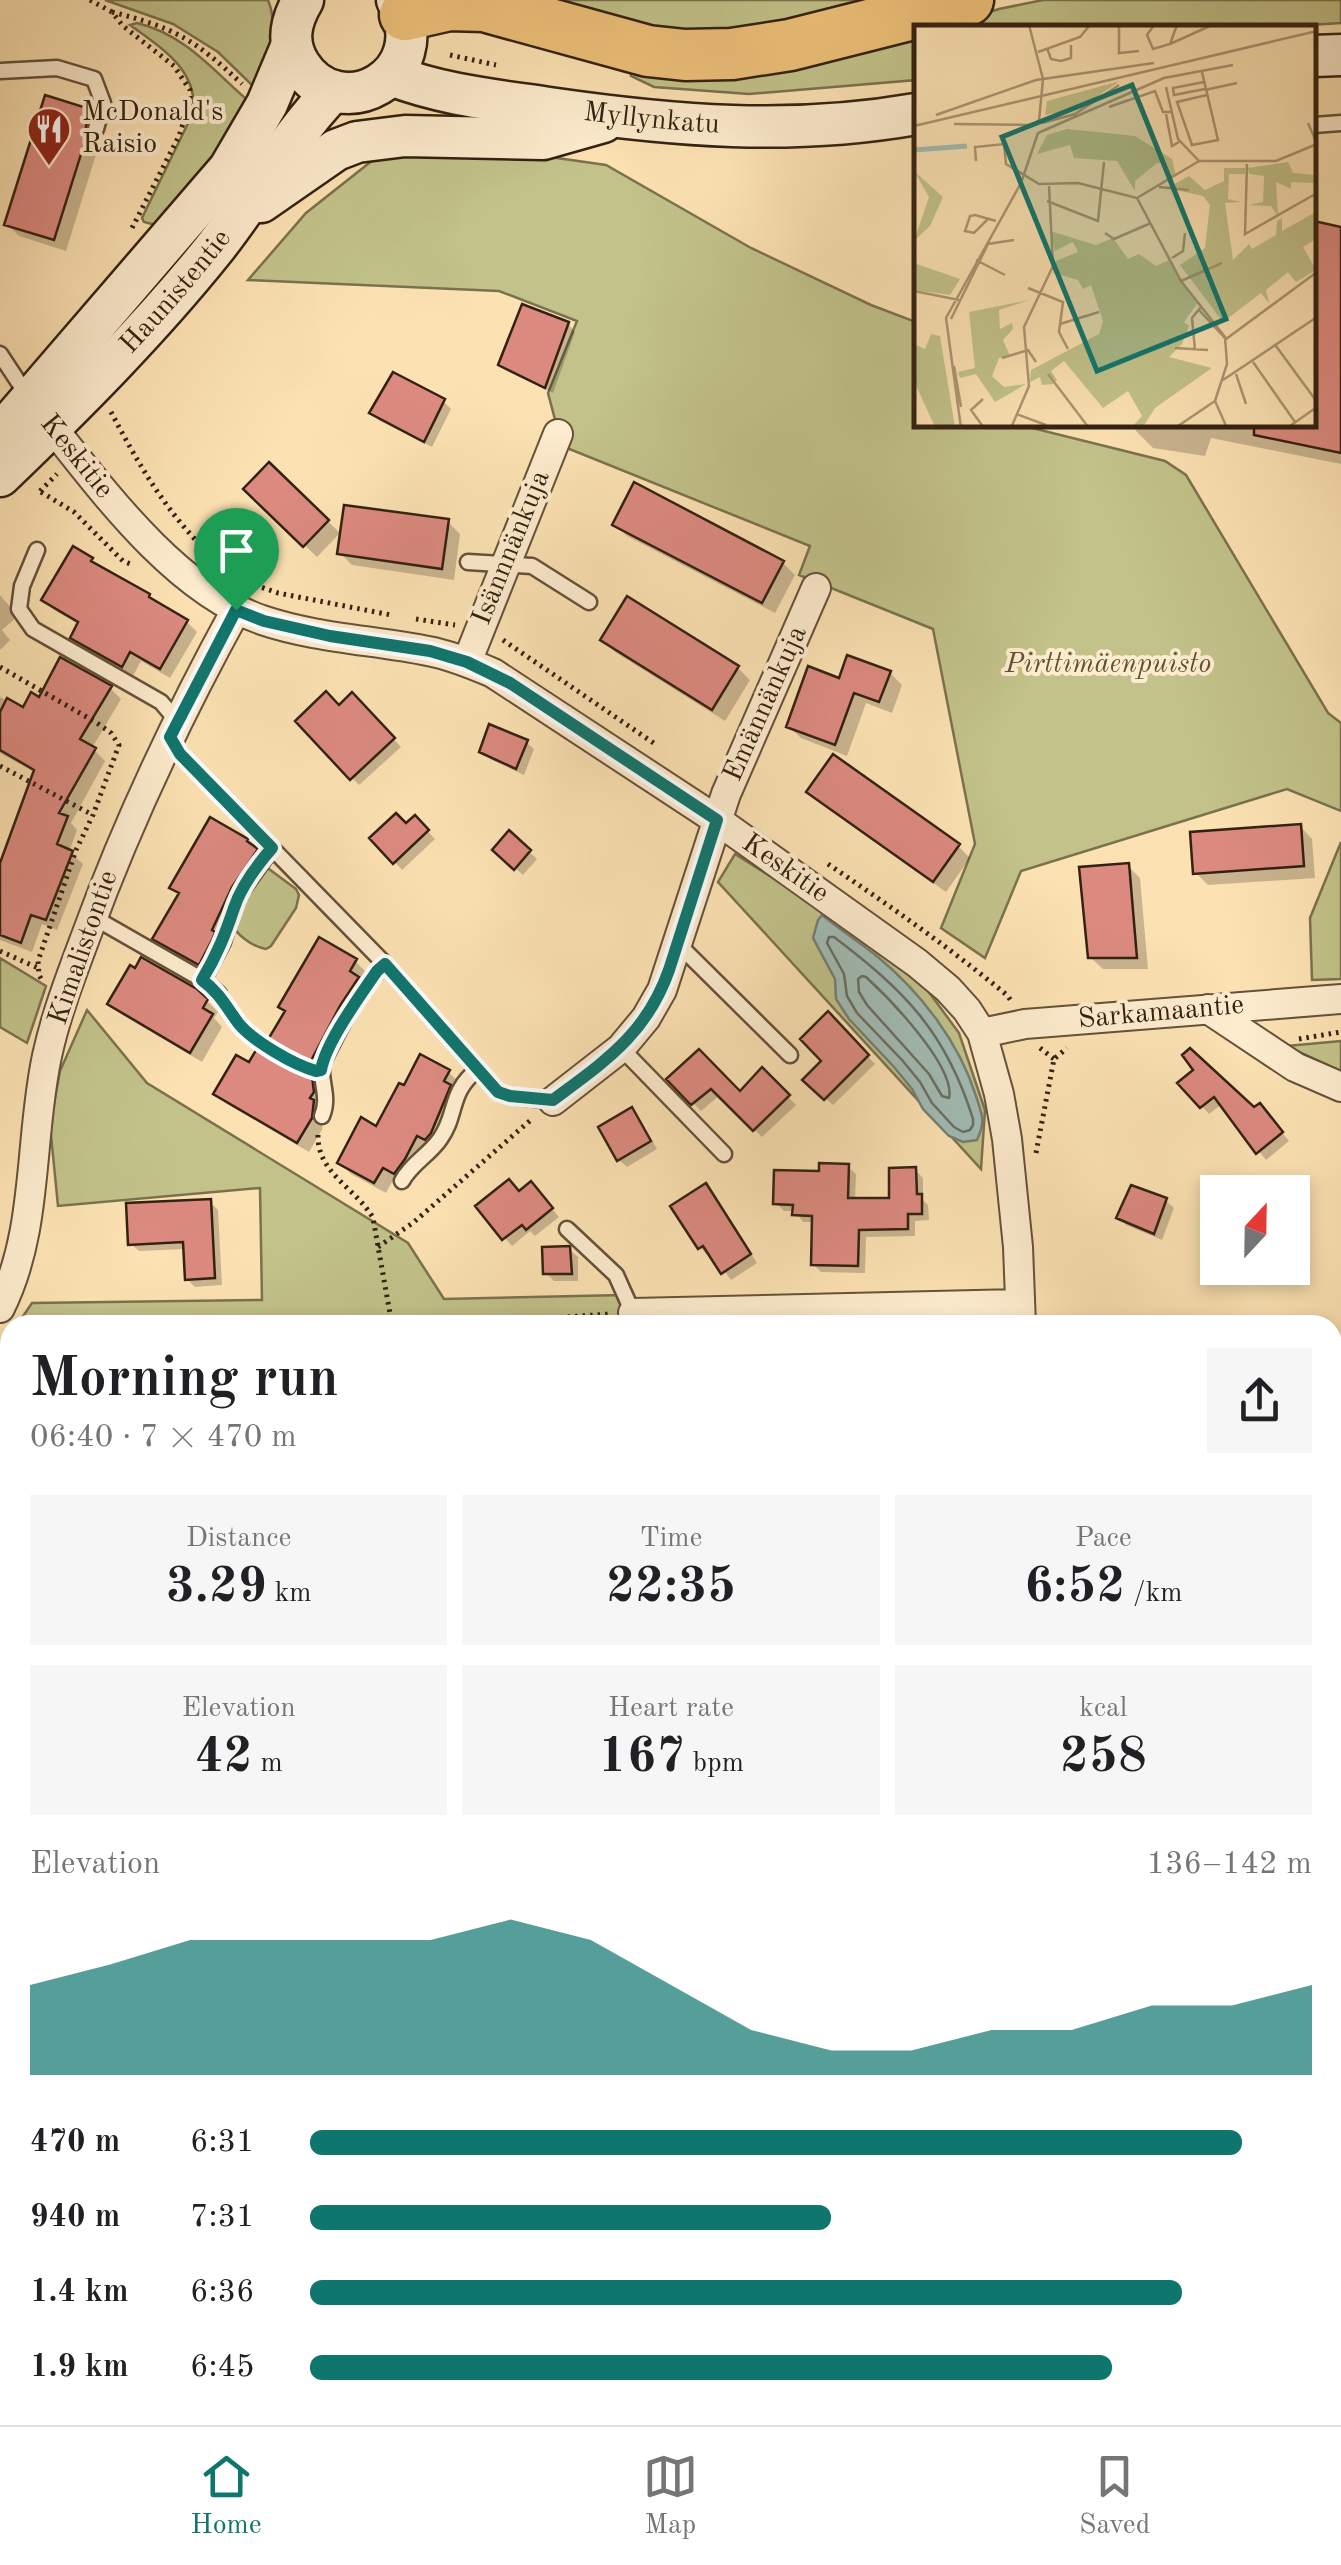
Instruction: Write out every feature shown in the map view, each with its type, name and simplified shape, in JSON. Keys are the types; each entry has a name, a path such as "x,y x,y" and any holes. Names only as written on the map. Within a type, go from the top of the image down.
{"highway":[{"path":"401,8 484,6 648,51 685,55 732,54 790,45 968,0"}],"street":[{"name":"Haunistentie","path":"14,483 41,412 142,272 228,170 267,104 291,47 292,22 302,0"},
{"path":"291,47 305,73 320,86 356,93 372,89 391,75 405,52 408,34 401,8"},
{"name":"Myllynkatu","path":"391,75 450,93 617,118 738,128 883,120 914,114"},
{"name":"Haunistentie","path":"0,434 103,376 212,251 333,90"},
{"path":"238,218 336,150 357,142 405,136 543,139 617,118"},
{"name":"Keskitie","path":"41,412 120,511 162,554 236,610 264,621 330,636 430,651 467,662 510,683 717,820 917,963 948,990 982,1032 1000,1094 1018,1247 1020,1314"},
{"name":"Isännnänkuja","path":"467,662 558,434"},
{"name":"Emännänkuja","path":"553,1100 621,1048 646,1018 662,990 717,820 816,588"},
{"name":"Kimalistontie","path":"0,1308 22,1249 47,1054 64,996 109,872 174,729 236,610"},
{"name":"Sarkamaantie","path":"982,1032 1025,1024 1341,999"},
{"path":"1208,1009 1295,1067 1341,1087"},
{"path":"633,1313 1020,1314"}],"lane":[{"path":"0,71 56,68 94,79 103,104 96,129"},
{"path":"1316,125 1341,123"},
{"path":"0,354 41,412"},
{"path":"37,550 22,586 19,609 33,629 161,702 180,754 385,964 498,1092 553,1100"},
{"path":"468,562 532,566 589,602"},
{"path":"202,980 223,942 234,907 272,848"},
{"path":"92,917 202,980 219,994"},
{"path":"676,942 790,1055"},
{"path":"322,1116 326,1098 322,1064 377,971 385,964"},
{"path":"621,1048 724,1154"},
{"path":"402,1182 440,1138 456,1093 478,1069"},
{"path":"567,1229 616,1275 633,1313"}],"path":[{"path":"90,0 112,12 177,32 211,55 244,86"},
{"path":"112,12 123,26 174,66 190,90 179,136 128,235"},
{"path":"14,483 58,500 123,561 146,570"},
{"path":"0,667 97,723 119,745 76,850 38,961 44,985 64,996"},
{"path":"1,770 93,815"},
{"path":"0,952 38,968"},
{"path":"219,994 242,1027 255,1038 308,1069 321,1070"},
{"path":"378,1247 414,1222 553,1100"},
{"path":"322,1116 319,1153 336,1179 351,1189 373,1218 390,1315"},
{"path":"602,1315 633,1313"}],"green space":[{"path":"105,0 268,0 272,34 257,90 218,52 173,24"},
{"path":"540,0 891,0 795,25 679,36"},
{"path":"1043,0 1341,0 1341,23 947,25"},
{"path":"137,23 186,46 252,104 163,227 142,218 193,113 193,98 184,72 130,25"},
{"path":"914,33 914,80 749,94 654,87 631,76 631,69"},
{"name":"Pirttimäenpuisto","path":"479,147 606,165 751,248 914,321 914,428 1032,428 1165,461 1186,475 1328,713 1341,723 1341,811 1287,789 1021,871 985,958 941,928 975,844 933,629 799,575 810,546 562,446 548,393 577,321 499,291 248,280 306,213 378,156"},
{"path":"1341,842 1341,979 1312,980 1310,918"},
{"path":"735,854 822,909 920,980 959,1033 985,1110 981,1169 718,882"},
{"path":"269,869 299,895 296,908 266,949 248,941 234,928 240,902 263,870"},
{"path":"0,958 46,986 27,1043 0,1027"},
{"path":"87,1010 147,1083 408,1243 444,1299 623,1295 633,1315 24,1315 32,1303 262,1300 260,1188 58,1206 50,1125 60,1071"},
{"path":"1341,1041 1341,1071 1286,1046"}],"water":[{"path":"822,915 894,971 937,1020 960,1057 976,1096 982,1118 977,1140 963,1142 949,1136 923,1109 894,1067 849,1019 836,999 835,979 813,938"}],"building":[{"path":"45,95 90,109 87,135 54,240 4,225"},
{"path":"1316,221 1341,227 1341,453 1254,435 1254,428 1316,428"},
{"path":"522,304 569,322 545,388 498,365"},
{"path":"393,372 445,399 424,442 369,413"},
{"path":"269,462 329,520 303,547 243,489"},
{"path":"634,482 784,561 762,603 612,525"},
{"path":"344,505 449,519 442,569 337,554"},
{"path":"73,546 188,620 160,669 130,652 122,667 70,638 78,622 41,600"},
{"path":"627,596 739,666 712,710 600,640"},
{"path":"847,655 891,671 879,702 854,693 835,745 786,727 808,666 839,678"},
{"path":"60,657 112,686 80,739 96,748 59,813 68,816 57,844 73,851 46,920 31,915 21,943 0,935 0,863 34,770 0,750 0,712 7,698 23,707 31,692 39,697"},
{"path":"326,691 339,705 352,692 395,738 350,780 295,721"},
{"path":"489,724 528,740 516,769 479,752"},
{"path":"833,754 960,844 933,882 806,792"},
{"path":"396,813 406,823 415,815 429,830 393,864 369,838"},
{"path":"210,817 258,849 232,887 199,965 152,939 179,893 169,888"},
{"path":"1301,824 1304,866 1193,874 1190,832"},
{"path":"509,830 531,850 514,870 492,850"},
{"path":"1129,863 1137,958 1088,958 1079,867"},
{"path":"319,937 357,959 350,971 359,977 312,1059 308,1073 314,1092 310,1098 314,1100 312,1118 297,1143 213,1094 236,1055 249,1062 259,1045 263,1048 285,1011 278,1007"},
{"path":"141,957 208,999 203,1008 213,1014 190,1053 107,1004 130,965 135,968"},
{"path":"828,1011 869,1055 824,1100 802,1080 821,1061 800,1039"},
{"path":"1190,1048 1254,1107 1260,1103 1283,1132 1256,1154 1214,1097 1200,1108 1177,1083 1193,1070 1182,1055"},
{"path":"699,1049 740,1091 762,1067 790,1095 753,1131 711,1089 691,1105 666,1079"},
{"path":"420,1054 450,1070 444,1081 451,1085 431,1133 425,1140 417,1136 394,1174 383,1168 374,1183 337,1163 361,1117 376,1126"},
{"path":"632,1107 651,1141 617,1161 598,1127"},
{"path":"819,1163 849,1164 848,1198 889,1198 889,1168 916,1167 922,1214 908,1214 908,1229 859,1230 858,1266 811,1265 812,1216 792,1215 793,1205 773,1204 774,1170 819,1171"},
{"path":"509,1179 519,1191 531,1181 553,1208 526,1230 522,1225 502,1240 475,1206"},
{"path":"706,1183 751,1254 721,1274 703,1246 698,1249 670,1206"},
{"path":"1131,1185 1167,1198 1154,1234 1116,1218"},
{"path":"211,1199 215,1278 185,1280 183,1242 128,1245 126,1203"},
{"path":"570,1246 572,1274 543,1274 542,1247"}],"place":[{"name":"McDonald's Raisio","path":"49,167"}],"route":[{"path":"236,610 264,621 330,636 430,651 467,662 510,683 717,820 662,990 646,1018 621,1048 553,1100 498,1092 385,964 333,1041 321,1070 316,1071 255,1038 242,1027 216,990 202,980 223,942 234,907 272,848 180,754 170,737 236,610"}]}
